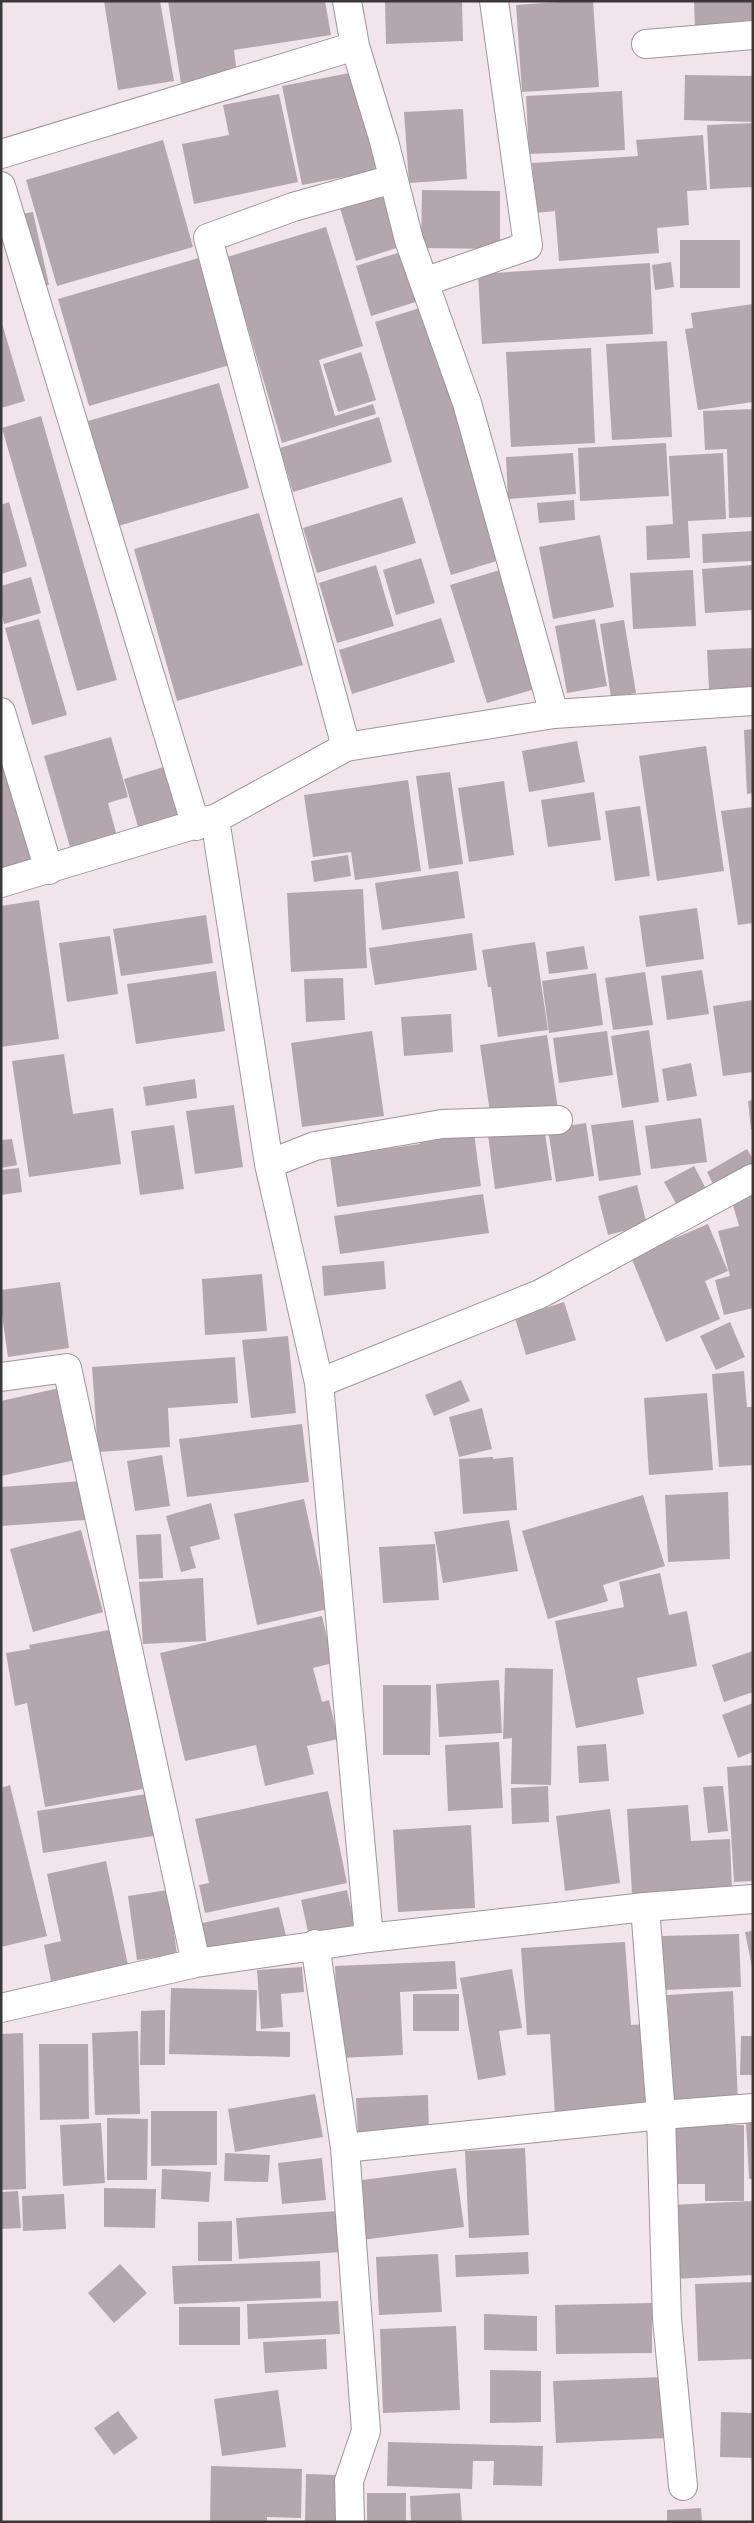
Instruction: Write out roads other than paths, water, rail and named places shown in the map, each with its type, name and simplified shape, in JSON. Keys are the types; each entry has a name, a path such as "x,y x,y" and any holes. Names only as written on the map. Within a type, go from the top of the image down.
{"street":[{"path":"347,1 355,46 384,141 409,240 467,404 554,714"},
{"path":"424,282 528,246 494,1"},
{"path":"646,44 753,36"},
{"path":"1,154 355,46"},
{"path":"346,747 208,238 293,207 393,179"},
{"path":"1,186 205,822 270,1164 318,1383 369,1938"},
{"path":"1,883 205,822 346,747 554,714 753,701"},
{"path":"1,712 49,870"},
{"path":"270,1164 315,1146 442,1124 558,1120"},
{"path":"318,1383 540,1294 753,1178"},
{"path":"1,1378 67,1368 196,1963"},
{"path":"1,2008 196,1963 315,1944 645,1907 753,1899"},
{"path":"645,1907 661,2115 667,2319 683,2486"},
{"path":"315,1944 345,2148 366,2430 349,2481 350,2522"},
{"path":"345,2148 661,2115 753,2108"}]}
